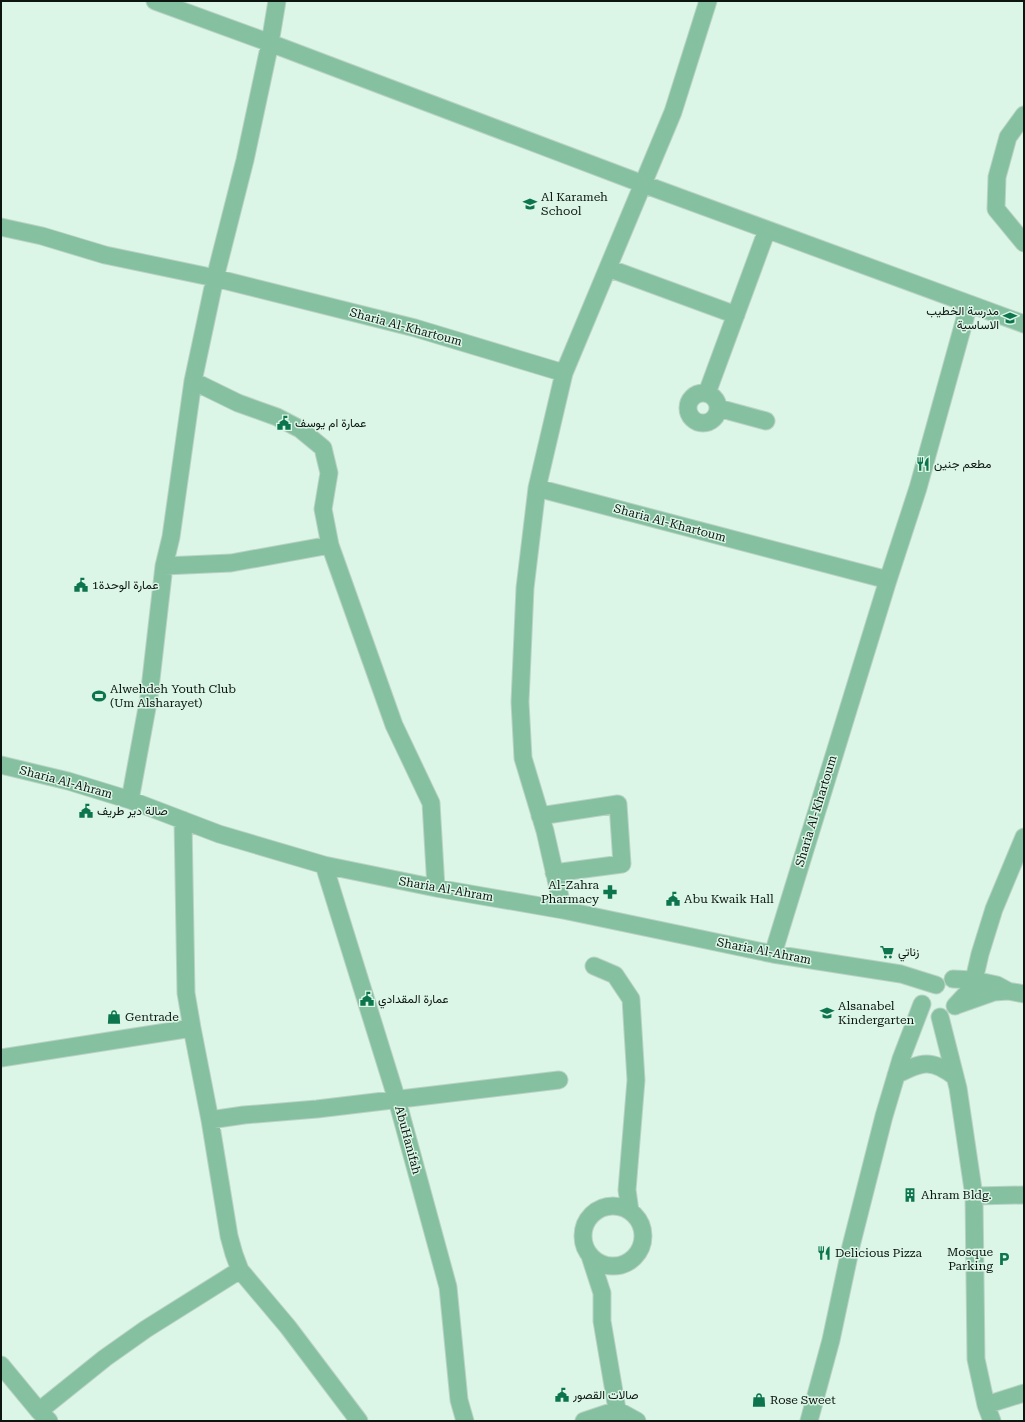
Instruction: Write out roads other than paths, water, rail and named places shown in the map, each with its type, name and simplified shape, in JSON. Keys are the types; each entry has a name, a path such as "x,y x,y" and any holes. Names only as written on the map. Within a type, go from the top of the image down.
{"street":[{"path":"155,1 643,184 1024,324"},
{"path":"130,800 148,697 164,566 171,538 193,381 215,278 245,160 270,43 277,1"},
{"path":"563,910 540,816 523,758 520,702 525,588 537,488 564,373 673,112 708,1"},
{"path":"1024,115 1008,137 997,177 996,209 1024,243"},
{"name":"Sharia Al-Khartoum","path":"1,227 42,236 105,255 215,278 415,328 564,373"},
{"path":"707,393 767,230"},
{"path":"608,268 736,315"},
{"path":"888,580 918,488 969,304"},
{"path":"193,381 238,403 277,417 300,429 323,448 329,473 323,509 330,545 394,725 431,804 436,888"},
{"path":"697,393 707,393 715,398 718,408 711,421 701,422 692,418 688,409 689,400 697,393"},
{"path":"718,408 766,421"},
{"name":"Sharia Al-Khartoum","path":"537,488 888,580 772,954"},
{"path":"164,566 231,563 330,545"},
{"name":"Sharia Al-Ahram","path":"1,765 68,781 130,800 219,834 324,865 436,888 563,910 772,954 901,974 944,983 974,980 997,985 1016,992"},
{"path":"540,816 618,804 622,864 554,873"},
{"path":"183,820 186,993 210,1120 229,1236 234,1254 240,1270 288,1327 359,1421"},
{"path":"937,1009 968,992 974,980 980,954 994,909 1024,837"},
{"name":"AbuHanifah","path":"324,865 397,1100 448,1287 459,1400 465,1421"},
{"path":"980,954 968,967 944,983 928,989 961,1060 956,1082 974,1196 976,1359 986,1405 992,1421"},
{"path":"594,966 615,974 631,999 636,1080 627,1190 630,1211"},
{"path":"901,974 910,981 937,1009"},
{"path":"809,1421 831,1340 851,1246 884,1116 899,1067 937,1009 955,995 944,983"},
{"path":"937,1009 994,992 1016,992"},
{"path":"1,1058 192,1028"},
{"path":"899,1067 923,1064 940,1067 956,1082"},
{"path":"210,1120 244,1115 397,1100 559,1080"},
{"path":"611,1206 627,1190"},
{"path":"974,1196 1024,1195"},
{"path":"590,1256 602,1264 617,1266 627,1263 641,1248 643,1238 642,1227 637,1218 630,1211 620,1207 611,1206 601,1208 593,1213 587,1220 583,1229 585,1248 590,1256 602,1293 602,1321 618,1415"},
{"path":"602,1293 617,1266"},
{"path":"1,1365 44,1416 105,1358 240,1270"},
{"path":"986,1405 1024,1393"},
{"path":"584,1421 618,1415 637,1421"}],"place":[{"name":"Al Karameh School","path":"530,204"},
{"name":"مدرسة الخطيب الاساسية","path":"1010,318"},
{"name":"عمارة ام يوسف","path":"284,423"},
{"name":"مطعم جنين","path":"923,464"},
{"name":"عمارة الوحدة1","path":"81,585"},
{"name":"Alwehdeh Youth Club (Um Alsharayet)","path":"99,696"},
{"name":"صالة دير طريف","path":"86,811"},
{"name":"Al-Zahra Pharmacy","path":"610,892"},
{"name":"Abu Kwaik Hall","path":"673,899"},
{"name":"زناتي","path":"887,952"},
{"name":"عمارة المقدادي","path":"367,999"},
{"name":"Alsanabel Kindergarten","path":"827,1013"},
{"name":"Gentrade","path":"114,1017"},
{"name":"Ahram Bldg.","path":"910,1195"},
{"name":"Delicious Pizza","path":"824,1253"},
{"name":"Mosque Parking","path":"1004,1259"},
{"name":"صالات القصور","path":"562,1395"},
{"name":"Rose Sweet","path":"759,1400"}]}
